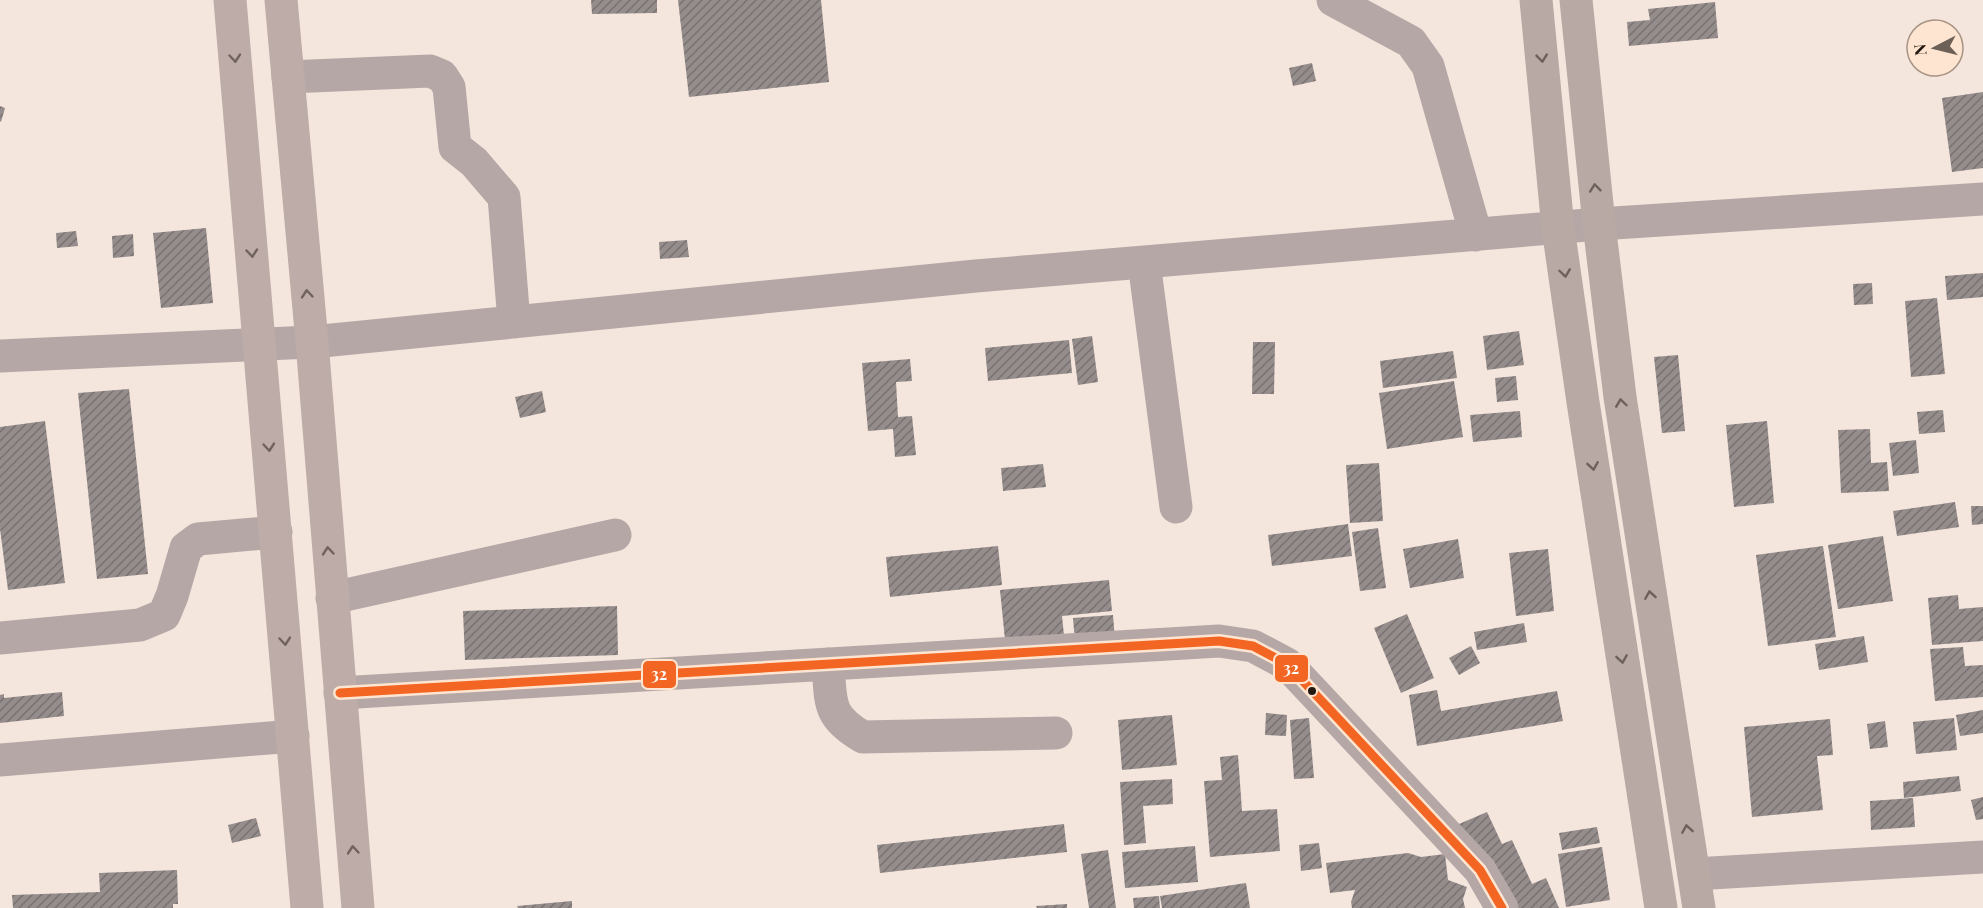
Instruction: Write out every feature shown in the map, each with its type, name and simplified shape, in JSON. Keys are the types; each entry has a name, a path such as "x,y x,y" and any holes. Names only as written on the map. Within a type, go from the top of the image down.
{"highway":[{"path":"230,0 307,908"},
{"path":"281,0 312,342 358,908"}],"main road":[{"path":"1536,0 1558,228 1661,908"},
{"path":"1576,0 1599,224 1620,397 1699,908"}],"street":[{"path":"1332,0 1411,42 1428,66 1476,235"},
{"path":"288,77 430,71 442,76 448,87 455,147 474,162 504,197 514,322"},
{"path":"0,356 312,342 964,277 1599,224 1983,199"},
{"path":"1144,262 1176,507"},
{"path":"0,638 141,625 164,615 186,548 198,539 276,532"},
{"path":"332,598 615,535"},
{"path":"340,693 1219,641 1252,646 1287,664 1480,870 1502,908"},
{"path":"828,664 832,706 844,726 863,737 1056,733"},
{"path":"0,760 293,736"},
{"path":"1694,874 1983,857"}],"building":[{"path":"591,0 657,0 657,13 592,14"},
{"path":"678,0 821,0 829,82 689,97"},
{"path":"1715,2 1718,38 1629,46 1627,22 1650,20 1648,9"},
{"path":"1312,63 1316,81 1293,86 1289,68"},
{"path":"1983,92 1983,168 1952,172 1942,98"},
{"path":"0,106 5,108 1,122 0,121"},
{"path":"206,228 213,303 161,308 153,233"},
{"path":"76,231 78,246 57,248 56,233"},
{"path":"133,234 134,256 113,258 112,236"},
{"path":"687,240 689,257 660,259 659,242"},
{"path":"1983,273 1983,297 1947,300 1945,276"},
{"path":"1872,283 1873,304 1854,305 1853,284"},
{"path":"1937,298 1945,374 1911,377 1905,301"},
{"path":"1519,331 1524,365 1487,370 1483,336"},
{"path":"1092,336 1098,382 1078,385 1072,339"},
{"path":"1069,340 1072,373 988,381 985,348"},
{"path":"1253,342 1275,342 1274,394 1252,394"},
{"path":"1453,351 1457,378 1383,388 1380,361"},
{"path":"1678,355 1685,431 1662,433 1654,357"},
{"path":"910,359 912,381 896,382 898,417 912,416 916,455 895,457 893,429 868,431 862,363"},
{"path":"1516,376 1518,400 1497,402 1495,378"},
{"path":"1454,381 1463,437 1387,449 1379,393"},
{"path":"129,389 148,574 97,579 78,393"},
{"path":"542,391 546,412 520,418 515,397"},
{"path":"1943,410 1945,432 1919,434 1917,412"},
{"path":"1520,411 1522,437 1473,442 1470,415"},
{"path":"45,421 65,583 8,590 0,529 0,427"},
{"path":"1767,421 1774,503 1734,507 1726,425"},
{"path":"1870,429 1871,463 1887,462 1889,491 1841,493 1838,430"},
{"path":"1916,440 1919,473 1893,476 1889,443"},
{"path":"1379,463 1383,521 1350,523 1346,465"},
{"path":"1043,464 1046,487 1003,491 1001,468"},
{"path":"1955,502 1959,527 1897,536 1893,511"},
{"path":"1971,506 1983,506 1983,524 1972,525"},
{"path":"1348,524 1352,556 1272,566 1268,535"},
{"path":"1378,528 1386,588 1360,591 1352,532"},
{"path":"1883,536 1893,601 1838,609 1828,545"},
{"path":"1458,539 1464,578 1410,588 1403,549"},
{"path":"998,546 1002,585 890,597 886,557"},
{"path":"1823,546 1836,637 1768,646 1756,555"},
{"path":"1548,549 1554,611 1516,616 1509,553"},
{"path":"1109,580 1112,611 1062,616 1065,645 1006,650 1000,590"},
{"path":"1958,595 1959,609 1983,607 1983,641 1932,645 1928,598"},
{"path":"617,606 618,655 465,660 463,611"},
{"path":"1407,614 1434,678 1401,693 1374,628"},
{"path":"1113,615 1116,652 1076,655 1073,618"},
{"path":"1524,623 1527,642 1477,650 1474,632"},
{"path":"1864,636 1868,662 1819,670 1815,644"},
{"path":"1471,646 1480,663 1459,675 1449,658"},
{"path":"1963,647 1965,666 1983,665 1983,697 1935,701 1930,649"},
{"path":"1437,690 1441,711 1557,691 1563,721 1417,746 1409,695"},
{"path":"62,692 64,716 0,723 0,695 4,694 4,698"},
{"path":"1983,710 1983,733 1960,736 1956,715"},
{"path":"1266,713 1287,715 1286,736 1265,735"},
{"path":"1172,715 1177,765 1122,770 1118,720"},
{"path":"1309,718 1314,778 1294,779 1290,720"},
{"path":"1954,718 1957,750 1916,754 1913,722"},
{"path":"1830,719 1833,755 1817,756 1823,810 1752,817 1744,727"},
{"path":"1885,721 1888,747 1870,749 1867,724"},
{"path":"1238,755 1242,811 1277,809 1280,851 1210,857 1204,781 1222,780 1220,757"},
{"path":"1959,776 1961,791 1904,798 1903,782"},
{"path":"1172,779 1173,804 1143,806 1146,843 1124,845 1120,782"},
{"path":"1983,797 1983,819 1976,820 1971,800"},
{"path":"1913,798 1915,827 1871,830 1870,801"},
{"path":"1487,812 1502,844 1512,840 1532,884 1546,878 1559,908 1496,908 1459,824"},
{"path":"256,818 261,836 232,843 228,825"},
{"path":"1064,824 1067,852 880,873 877,845"},
{"path":"1597,827 1600,843 1562,850 1559,833"},
{"path":"1319,843 1322,868 1301,871 1299,845"},
{"path":"1195,846 1198,882 1125,888 1122,852"},
{"path":"1602,847 1610,900 1566,907 1558,854"},
{"path":"1108,850 1116,908 1089,908 1081,854"},
{"path":"1408,853 1421,857 1445,854 1448,880 1467,887 1463,899 1465,908 1352,908 1351,902 1355,890 1330,893 1326,863"},
{"path":"177,870 178,904 173,904 173,908 13,908 12,895 100,892 99,873"},
{"path":"1246,883 1250,908 1162,908 1160,896"},
{"path":"1159,896 1160,908 1134,908 1133,898"},
{"path":"572,901 572,908 518,908 517,906"},
{"path":"1067,904 1067,908 1037,908 1036,906"}],"transit line":[{"name":"32","path":"340,693 1219,641 1253,646 1287,664 1480,870 1502,908"}]}
